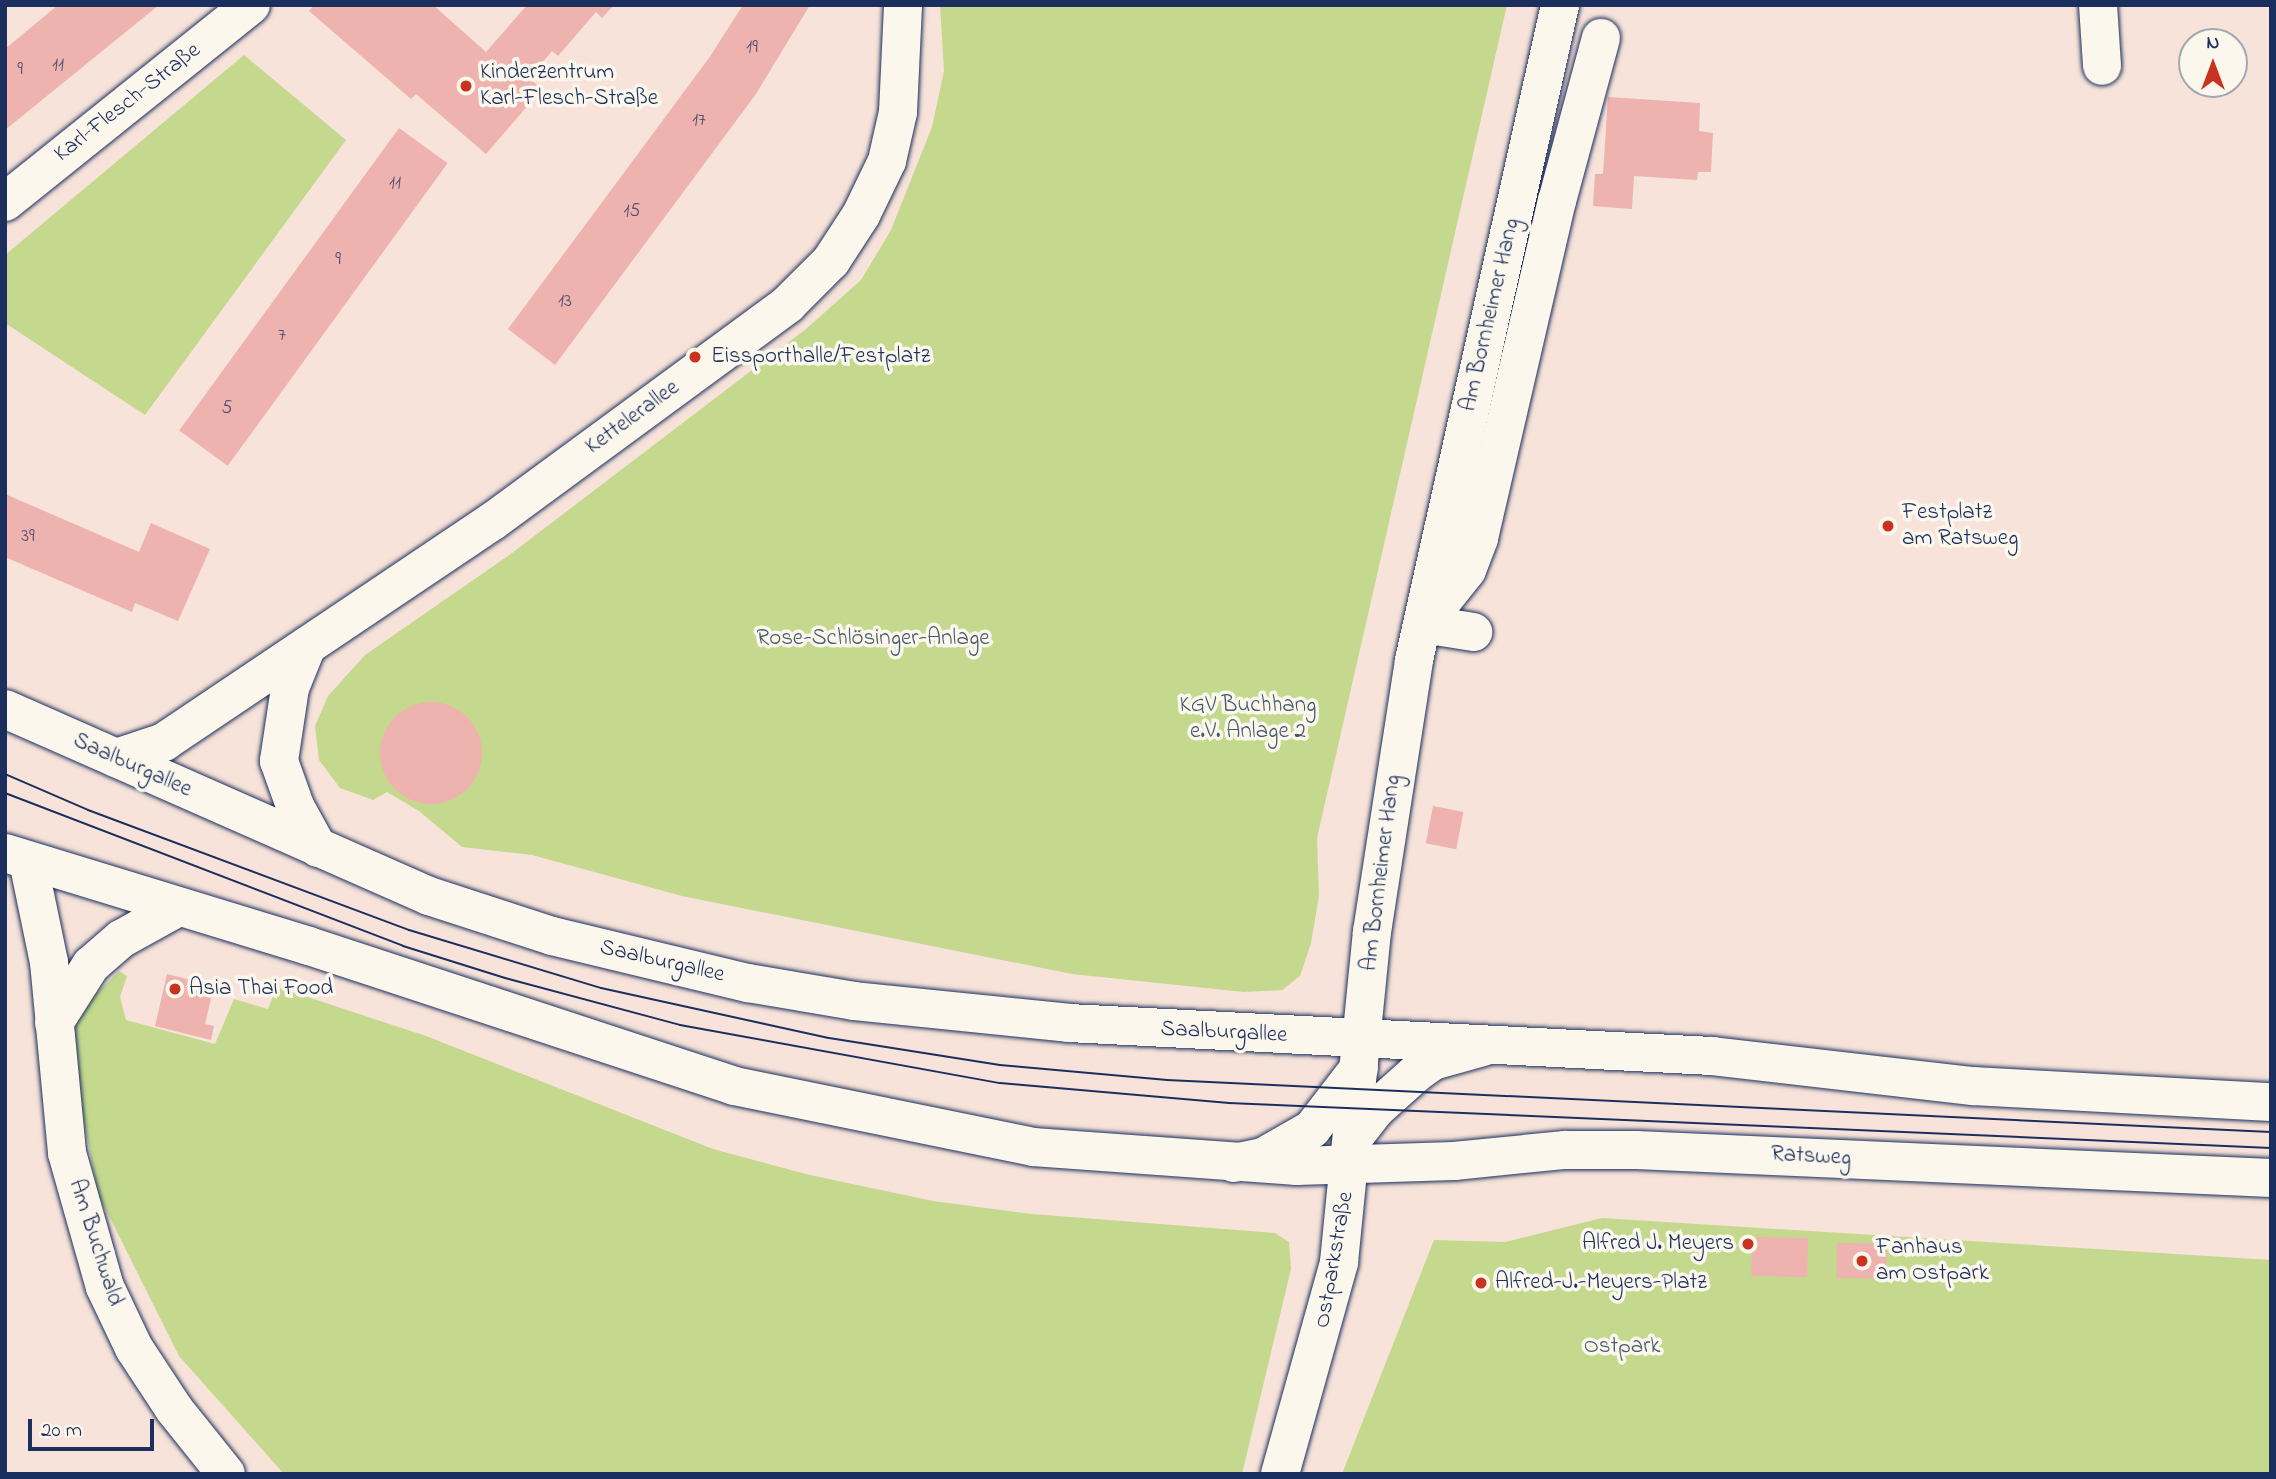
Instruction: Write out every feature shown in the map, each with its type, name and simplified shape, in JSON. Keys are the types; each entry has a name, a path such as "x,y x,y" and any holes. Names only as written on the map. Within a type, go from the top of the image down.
{"main road":[{"name":"Karl-Flesch-Straße","path":"5,202 251,5"},
{"name":"Kettelerallee","path":"116,758 164,743 504,513 788,304 831,261 861,215 887,161 898,112 903,5"},
{"name":"Am Bornheimer Hang","path":"1362,1052 1382,852 1423,624 1560,5"},
{"path":"2098,5 2102,66"},
{"name":"Am Bornheimer Hang","path":"1423,624 1467,570 1479,538 1560,189 1601,38"},
{"path":"1423,624 1473,632"},
{"path":"307,646 289,688 279,761 295,806 318,848"},
{"name":"Saalburgallee","path":"5,709 429,896 540,932 748,983 854,1001 1362,1052"},
{"path":"17,857 177,908 309,946 733,1086 1033,1147 1228,1164 1353,1151 1394,1091 1433,1061 1471,1048 1514,1045"},
{"name":"Am Buchwald","path":"17,857 45,934 67,1153 105,1287 134,1348 174,1409 226,1474"},
{"path":"54,1023 78,978 91,965 121,939 177,908"},
{"path":"1228,1164 1264,1157 1312,1129 1347,1089 1362,1052 1514,1045 1712,1056 1973,1086 2271,1102"},
{"name":"Ostparkstraße","path":"1280,1474 1339,1262 1362,1052"},
{"name":"Ratsweg","path":"1353,1151 1636,1150 2271,1178"}],"green space":[{"name":"Rose-Schlösinger-Anlage","path":"940,5 1507,5 1317,838 1319,896 1311,943 1300,976 1282,990 1244,992 1072,974 682,896 532,855 462,847 419,811 387,792 373,800 340,788 319,760 315,726 328,696 365,655 512,553 806,329 861,280 891,230 932,127 944,71"},
{"path":"244,55 346,140 145,415 5,323 5,255"},
{"path":"119,971 127,976 120,997 126,1020 215,1044 234,999 268,1009 277,987 426,1036 713,1149 810,1175 933,1201 1032,1214 1275,1233 1289,1242 1291,1269 1242,1474 284,1474 179,1356 98,1194 77,1084 73,1017"},
{"name":"Ostpark","path":"1602,1218 2271,1260 2271,1474 1342,1474 1434,1240 1505,1242"}],"building":[{"path":"58,5 159,5 5,130 5,49"},
{"name":"Kinderzentrum Karl-Flesch-Straße","path":"314,5 433,5 486,52 527,5 614,5 602,18 596,12 558,56 552,51 529,78 548,95 542,102 536,96 486,154 416,94 411,99 309,11"},
{"path":"743,5 810,5 756,94 555,365 508,329 709,58"},
{"path":"1608,97 1700,103 1699,131 1713,133 1711,172 1698,172 1697,180 1634,176 1632,209 1593,206 1595,174 1603,174"},
{"path":"399,128 448,163 228,466 179,431"},
{"path":"5,494 139,552 151,523 210,549 178,621 135,603 132,612 5,557"},
{"path":"431,702 450,706 467,717 478,734 482,753 478,772 467,789 450,800 431,804 412,800 395,789 384,772 380,753 384,734 395,717 412,706"},
{"path":"1433,806 1463,812 1456,849 1426,843"},
{"path":"167,974 214,986 205,1024 214,1026 211,1040 155,1026"},
{"path":"1752,1237 1808,1238 1807,1277 1751,1276"},
{"name":"Fanhaus am Ostpark","path":"1837,1243 1887,1244 1886,1279 1836,1278"}],"tram line":[{"path":"5,774 88,810 409,930 601,988 829,1038 1000,1065 1167,1080 2271,1132"},
{"path":"5,793 403,946 505,978 680,1025 1000,1083 1229,1103 2271,1148"}],"place":[{"name":"Kinderzentrum Karl-Flesch-Straße","path":"466,86"},
{"name":"Eissporthalle/Festplatz","path":"695,357"},
{"name":"Festplatz am Ratsweg","path":"1888,526"},
{"name":"Asia Thai Food","path":"175,989"},
{"name":"Alfred J. Meyers","path":"1748,1244"},
{"name":"Fanhaus am Ostpark","path":"1862,1261"},
{"name":"Alfred-J.-Meyers-Platz","path":"1481,1283"}],"park label":[{"name":"KGV Buchhang e.V. Anlage 2","path":"1248,719"}]}
